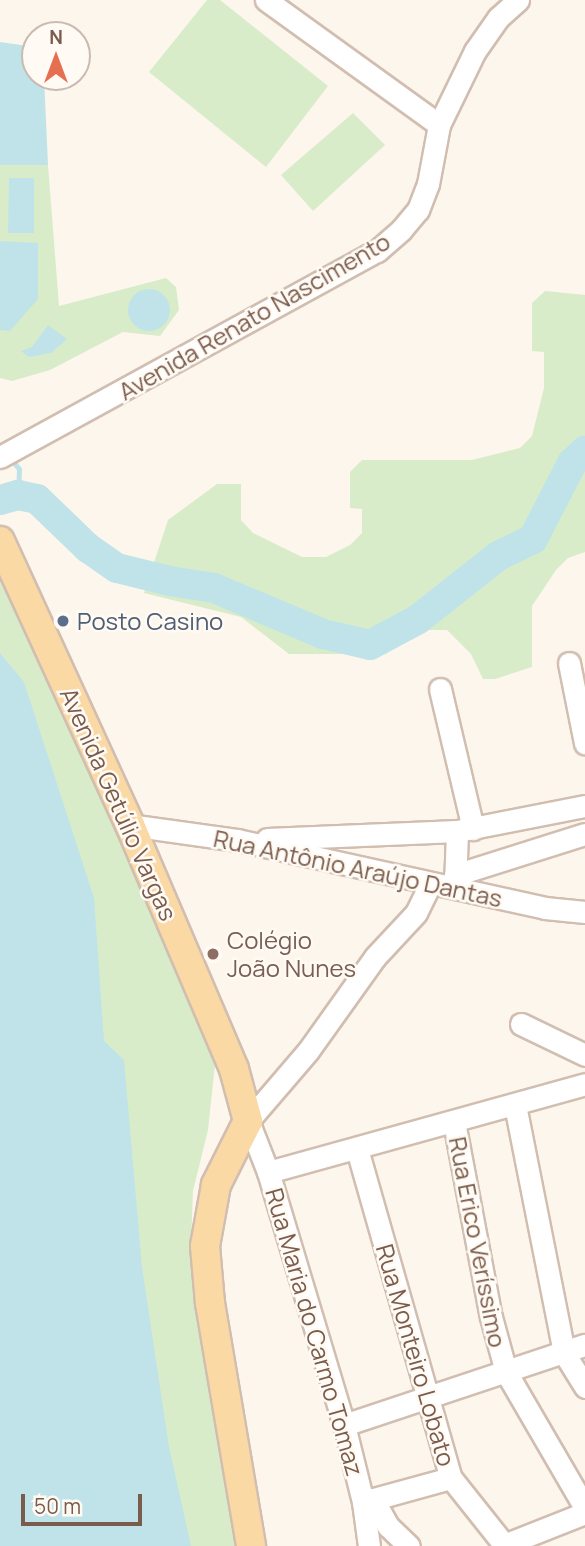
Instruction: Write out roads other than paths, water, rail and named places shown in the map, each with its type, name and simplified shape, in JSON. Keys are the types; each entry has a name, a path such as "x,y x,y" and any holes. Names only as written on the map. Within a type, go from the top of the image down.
{"main road":[{"name":"Avenida Getúlio Vargas","path":"0,541 130,825 234,1069 248,1121 216,1185"},
{"name":"Avenida Getúlio Vargas","path":"234,1069 229,1129 205,1246 210,1303 251,1546"}],"street":[{"path":"266,0 439,125"},
{"name":"Avenida Renato Nascimento","path":"0,457 377,251 401,230 418,210 428,184 439,125 487,31 518,0"},
{"path":"569,663 585,743"},
{"path":"440,689 465,830 455,881"},
{"path":"237,840 465,830 585,806"},
{"name":"Rua Antônio Araújo Dantas","path":"130,825 237,840 430,884 455,881 545,908 585,912"},
{"path":"455,881 585,834"},
{"path":"248,1121 308,1051 375,957 415,913 430,884"},
{"path":"521,1024 585,1055"},
{"path":"268,1172 585,1084"},
{"path":"515,1105 564,1353 585,1387"},
{"name":"Rua Maria do Carmo Tomaz","path":"248,1121 268,1172 368,1501 369,1546"},
{"name":"Rua Erico Veríssimo","path":"454,1122 493,1329 506,1373 585,1510"},
{"name":"Rua Monteiro Lobato","path":"357,1149 451,1478 505,1546"},
{"path":"344,1425 585,1345"},
{"path":"409,1546 368,1501 451,1478"},
{"path":"505,1546 585,1510"}],"water":[{"path":"0,42 21,45 21,91 45,91 48,165 0,165"},
{"path":"9,178 34,178 34,233 8,233"},
{"path":"0,241 38,243 38,299 10,331 0,330"},
{"path":"149,289 164,295 170,310 164,325 149,331 134,325 128,310 134,295"},
{"path":"48,325 67,339 51,353 29,357 21,351 32,347"},
{"path":"0,653 24,682 94,898 104,1041 124,1060 142,1267 169,1447 191,1546 0,1546"}],"waterway":[{"path":"0,500 18,495 37,499 88,548 117,568 214,588 323,634 370,645 417,620 498,556 533,539 572,463 585,451"},
{"path":"11,459 19,469 18,495"}],"place":[{"name":"Posto Casino","path":"63,621"},
{"name":"Colégio João Nunes","path":"213,954"}]}
